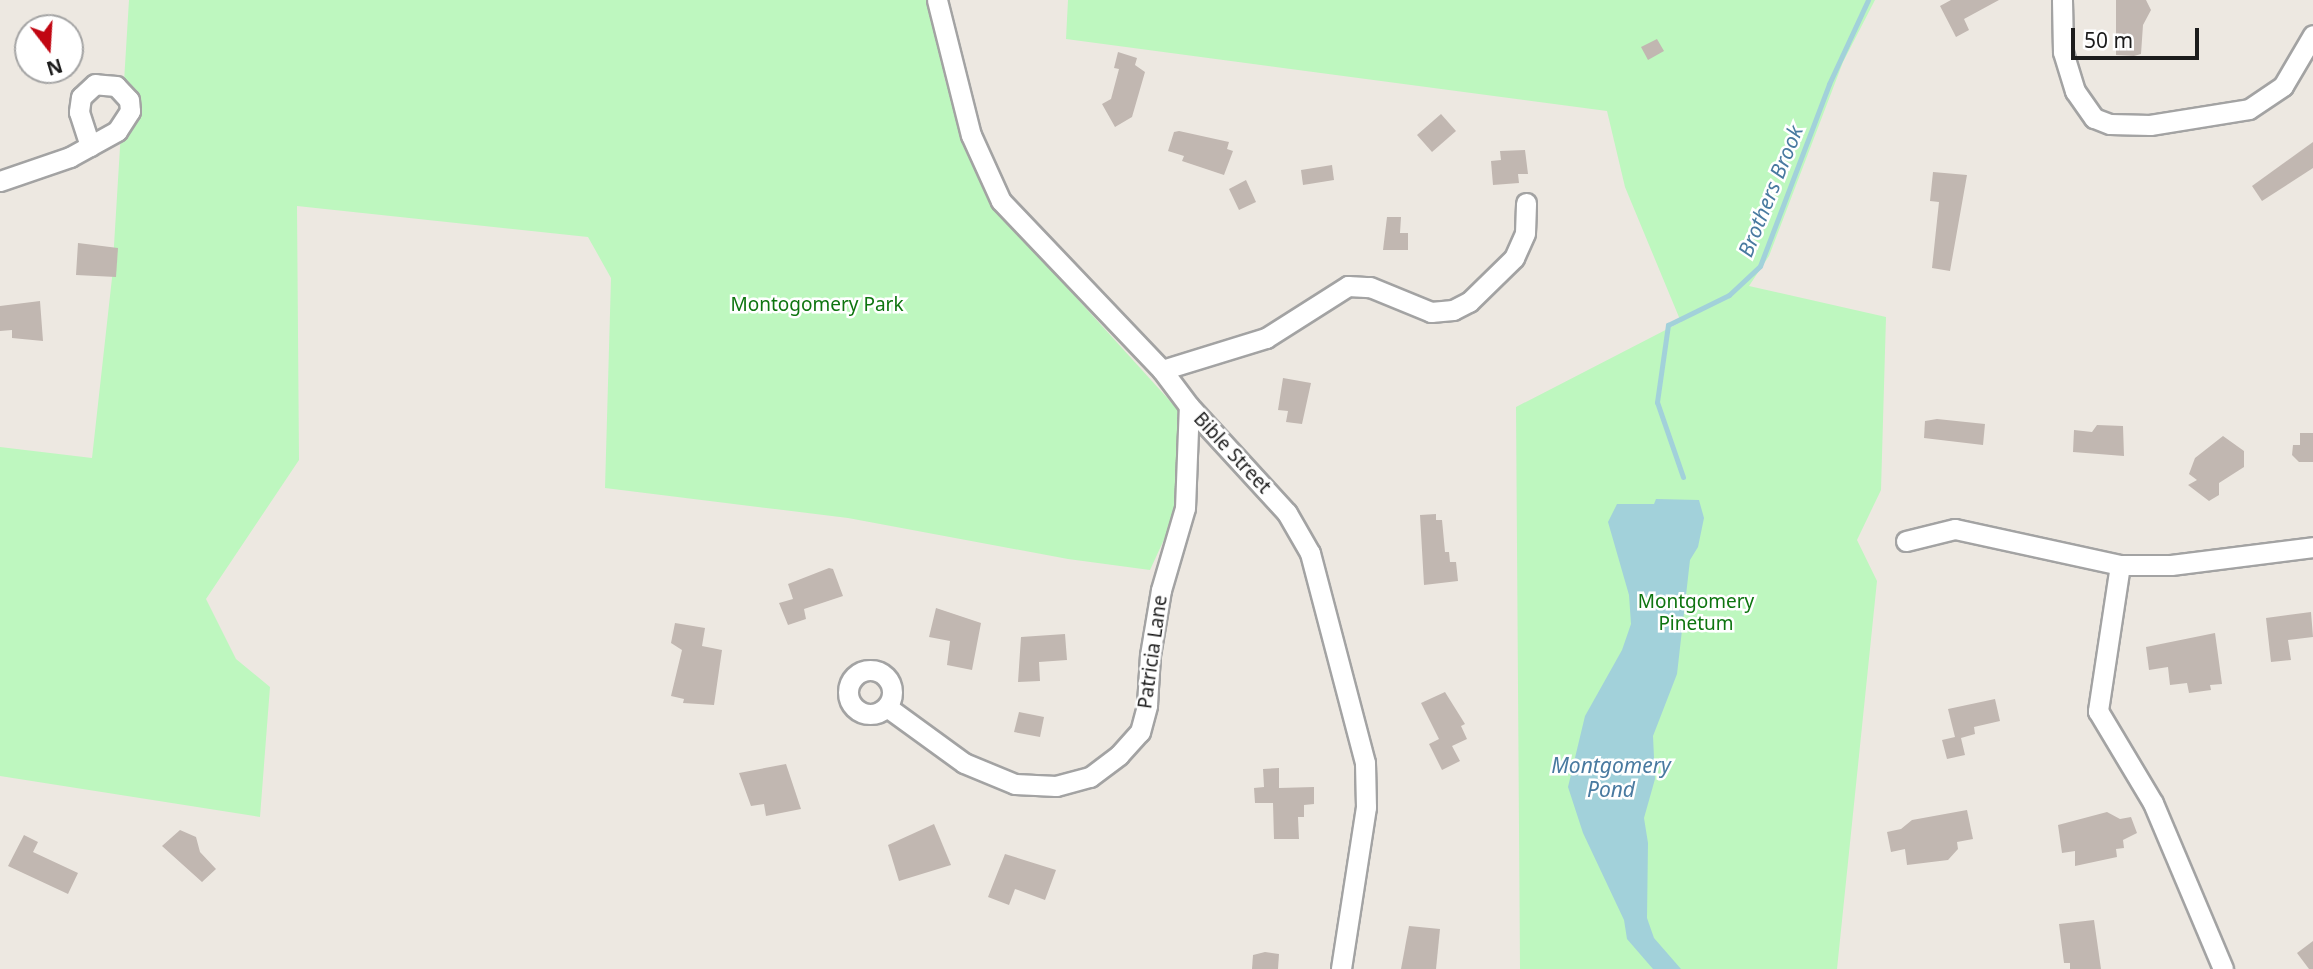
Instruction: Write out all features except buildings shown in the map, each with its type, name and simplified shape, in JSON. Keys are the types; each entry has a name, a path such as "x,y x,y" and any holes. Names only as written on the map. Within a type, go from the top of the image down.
{"street":[{"name":"Bible Street","path":"937,0 971,135 1001,201 1162,370 1189,406 1299,529 1315,567 1360,733 1366,807 1341,969"},
{"path":"2062,0 2063,51 2075,91 2094,118 2110,124 2150,125 2249,109 2283,86 2313,35"},
{"path":"0,181 45,168 90,146"},
{"path":"1162,370 1266,338 1348,286 1370,287 1431,312 1453,310 1469,302 1514,258 1525,233 1526,204"},
{"name":"Patricia Lane","path":"887,707 964,763 1015,784 1056,786 1090,777 1119,755 1140,732 1147,705 1150,655 1161,590 1185,508 1189,406"},
{"path":"1906,541 1955,529 2120,565 2171,565 2313,547"},
{"path":"2120,565 2098,711 2153,803 2223,969"}],"green space":[{"name":"Montogomery Park","path":"129,0 930,0 945,80 976,166 1014,229 1190,423 1173,520 1150,570 1068,559 848,518 605,488 611,278 588,237 297,206 299,460 206,599 236,659 270,687 260,817 0,776 0,447 92,458 112,278"},
{"name":"Montgomery Pinetum","path":"1068,0 1875,0 1843,62 1769,256 1749,286 1886,317 1881,490 1857,540 1877,581 1837,969 1520,969 1516,407 1681,322 1625,187 1607,111 1066,39"}],"water":[{"name":"Montgomery Pond","path":"1656,499 1699,500 1704,518 1698,547 1690,560 1677,674 1653,736 1655,779 1644,818 1648,843 1647,918 1654,938 1681,969 1653,969 1627,939 1624,920 1583,833 1568,787 1585,716 1622,650 1631,624 1629,595 1608,522 1617,504 1654,504"}],"waterway":[{"name":"Brothers Brook","path":"1683,477 1657,402 1668,325 1729,295 1760,266 1829,84 1868,0"}]}
